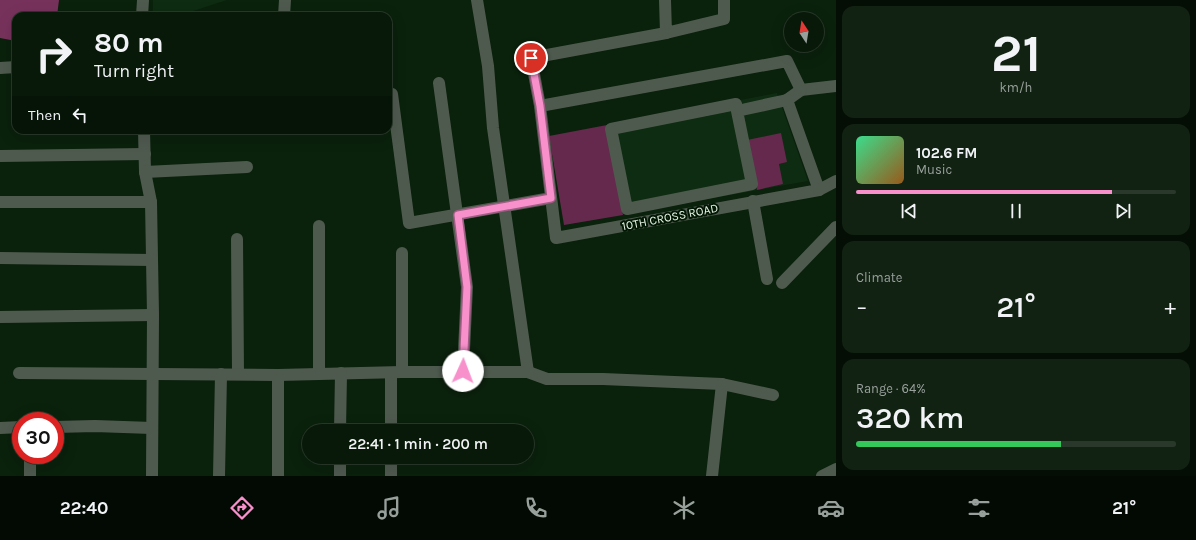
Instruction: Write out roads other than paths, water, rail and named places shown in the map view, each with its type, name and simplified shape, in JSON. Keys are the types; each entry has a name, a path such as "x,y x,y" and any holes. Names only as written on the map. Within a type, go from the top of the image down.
{"street":[{"path":"142,12 143,0"},
{"path":"284,12 285,0"},
{"path":"477,0 488,66 493,128 528,372"},
{"path":"665,0 666,33 724,19 724,0"},
{"name":"10TH CROSS ROAD","path":"666,33 531,58 540,106 556,238 818,190 836,181"},
{"path":"540,106 787,61 801,90"},
{"path":"0,68 12,68"},
{"path":"440,83 467,287 463,371"},
{"path":"738,110 787,100 801,90 836,86"},
{"path":"392,94 409,222 458,215 551,198"},
{"path":"787,100 818,190"},
{"path":"736,104 738,110 752,184 627,209 611,129 736,104"},
{"path":"144,134 146,172 151,202 153,315 152,476"},
{"path":"0,156 145,154"},
{"path":"146,172 247,168"},
{"path":"753,201 767,279"},
{"path":"0,202 151,202"},
{"path":"319,226 319,373"},
{"path":"782,283 836,227"},
{"path":"237,239 238,374"},
{"path":"392,424 396,372 402,253"},
{"path":"0,258 152,260"},
{"path":"0,317 153,315"},
{"path":"19,373 278,375 463,371 528,372 547,379 603,379 722,384 773,395"},
{"path":"340,424 341,373"},
{"path":"219,476 221,374"},
{"path":"278,375 278,476"},
{"path":"712,476 722,384"},
{"path":"64,427 95,426 152,428"},
{"path":"0,428 12,428"},
{"path":"30,464 30,476"},
{"path":"340,464 340,476"},
{"path":"391,464 391,476"},
{"path":"822,476 836,469"}]}
